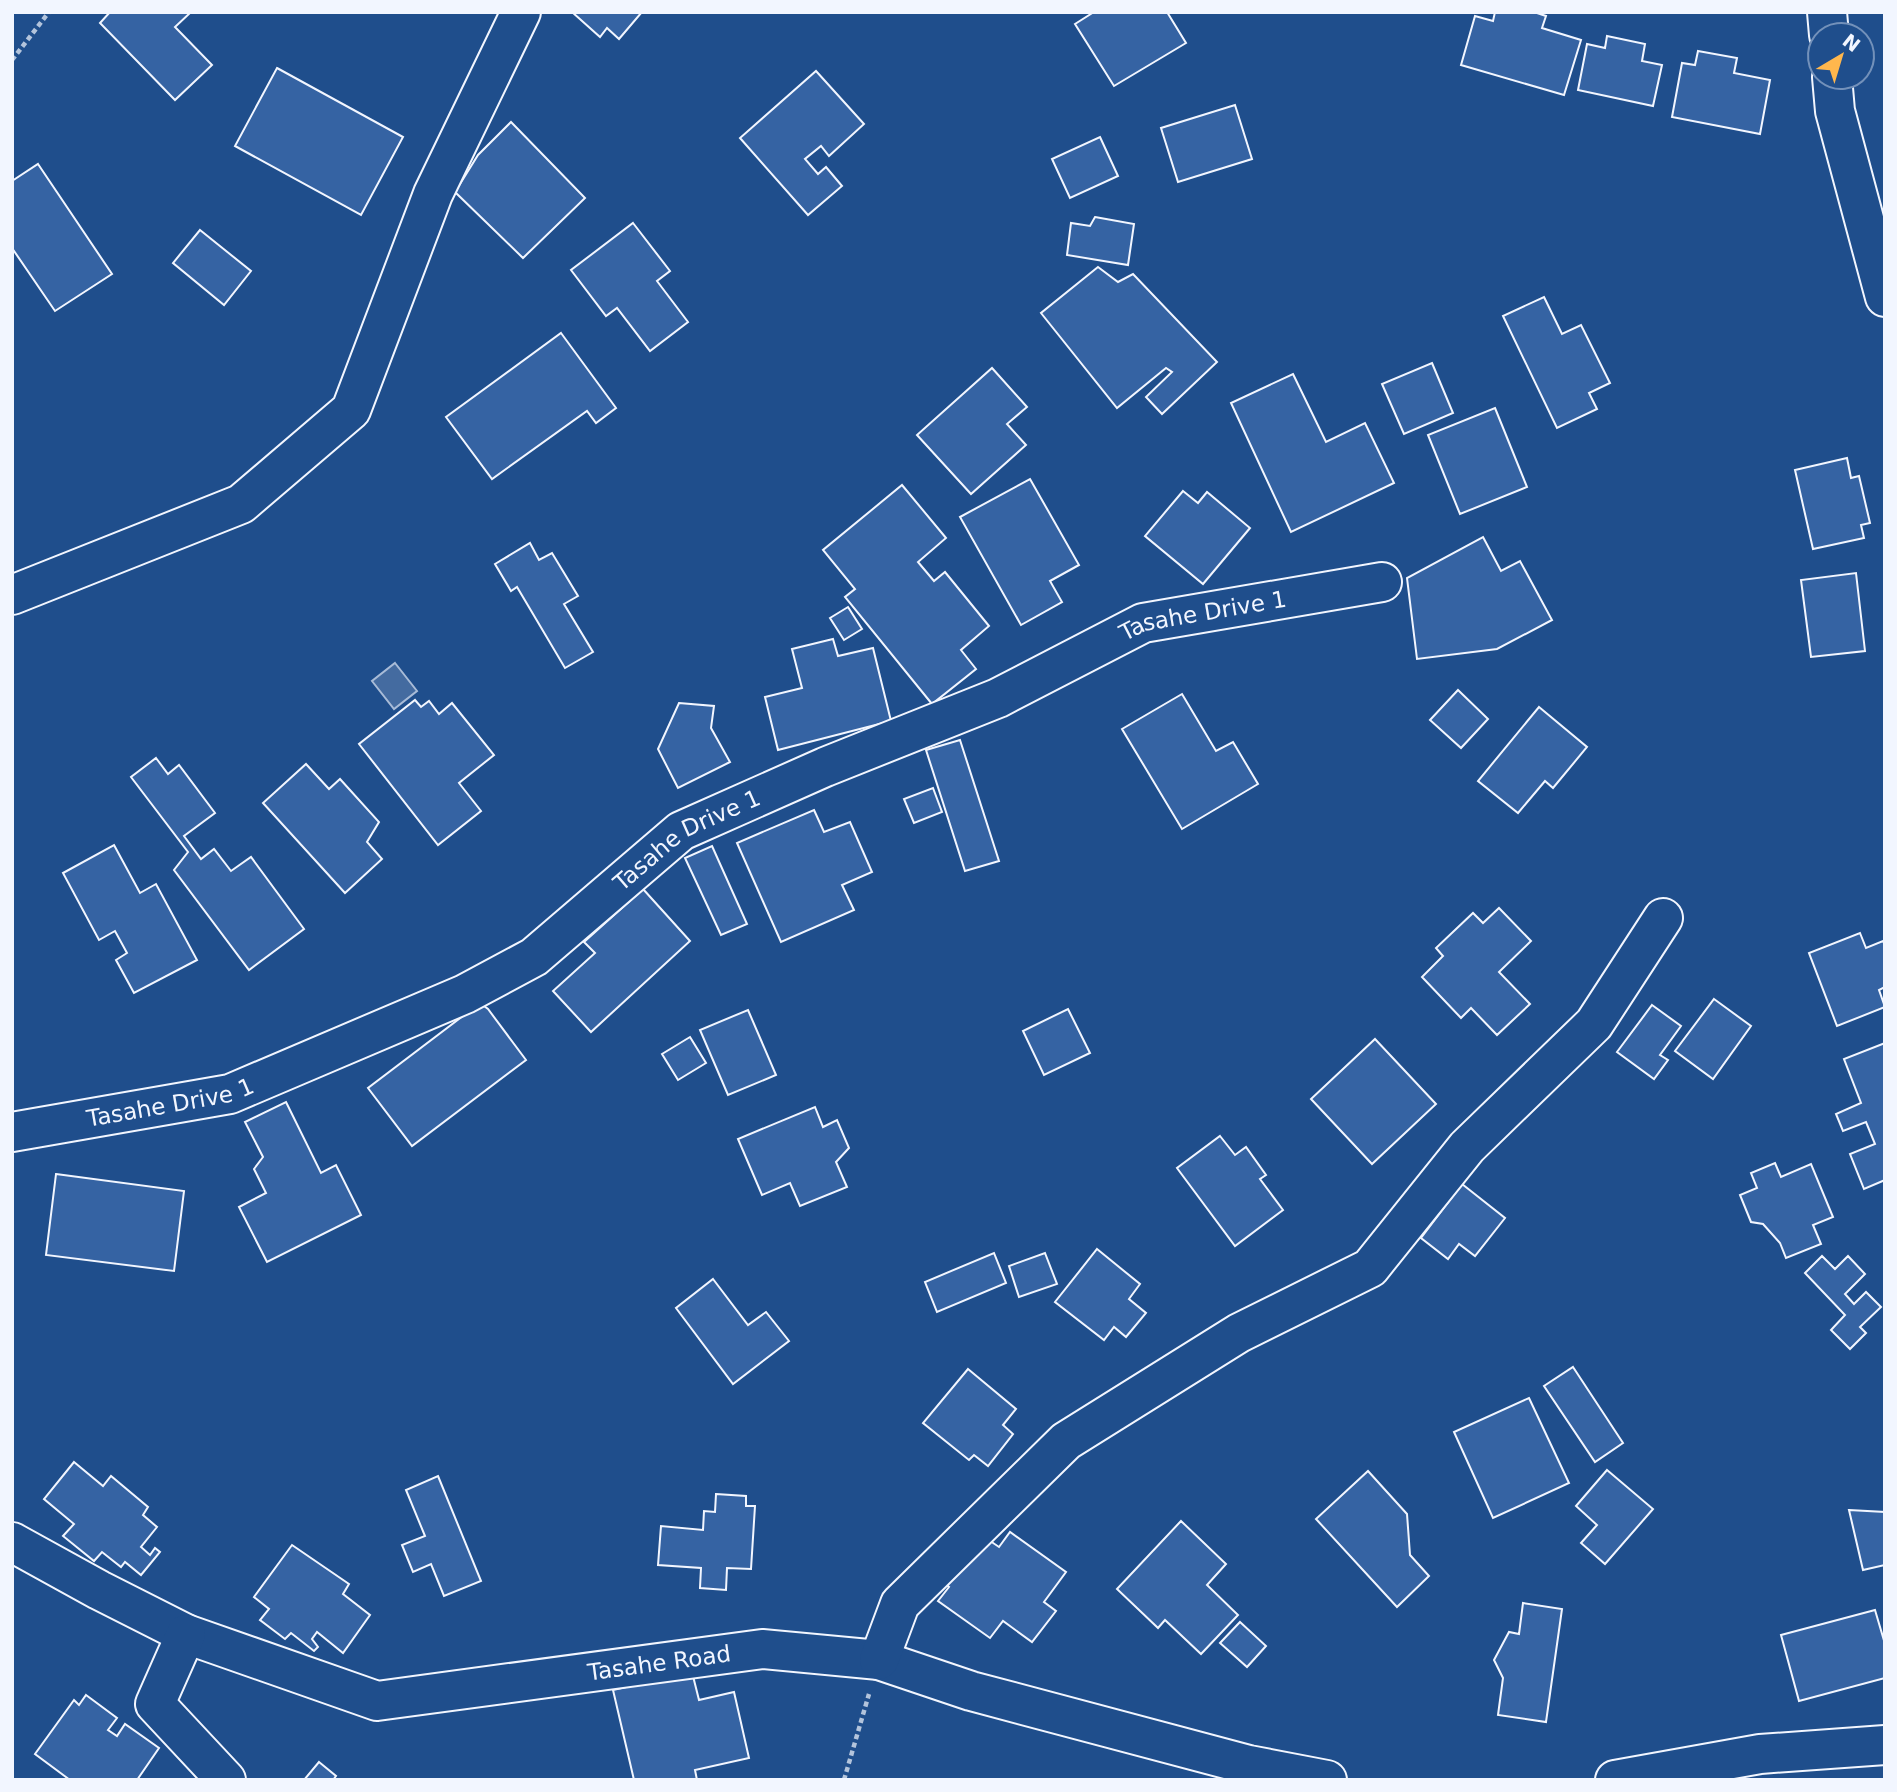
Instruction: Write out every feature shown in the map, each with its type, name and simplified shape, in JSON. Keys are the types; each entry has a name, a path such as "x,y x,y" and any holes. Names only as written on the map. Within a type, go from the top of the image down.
{"street":[{"path":"12,595 241,505 351,410 433,194 521,12"},
{"path":"1833,91 1835,111 1885,297"},
{"name":"Tasahe Drive 1","path":"12,1132 230,1094 465,994 534,957 681,831 825,767 998,698 1143,623 1382,582"},
{"path":"879,1660 900,1604 1066,1441 1240,1333 1370,1268 1467,1147 1594,1024 1663,918"},
{"name":"Tasahe Road","path":"12,1542 186,1634 377,1701 762,1649 879,1660 971,1691 1249,1765 1326,1780"},
{"path":"186,1634 155,1704 226,1780"},
{"path":"1615,1780 1760,1754 1885,1745"}],"path":[{"path":"12,60 49,12"},
{"path":"844,1780 879,1660"}],"water":[{"path":"395,663 417,691 394,709 372,681"}],"building":[{"path":"110,12 191,12 175,27 212,65 175,100 100,23"},
{"path":"572,12 642,12 619,39 607,28 600,37"},
{"path":"1094,12 1167,12 1186,43 1114,86 1075,24"},
{"path":"1495,12 1534,12 1546,16 1542,28 1581,40 1564,95 1461,65 1475,16 1493,21"},
{"path":"1607,36 1645,44 1642,61 1662,65 1653,106 1578,90 1587,44 1605,48"},
{"path":"1698,51 1737,58 1734,73 1770,80 1760,134 1672,117 1682,63 1695,65"},
{"path":"277,68 403,137 361,215 235,146"},
{"path":"816,71 864,124 829,156 821,146 805,159 818,174 826,167 842,186 808,215 740,138"},
{"path":"1235,105 1252,159 1178,182 1161,128"},
{"path":"511,122 585,198 523,258 455,192 478,155"},
{"path":"1100,137 1118,176 1070,198 1052,159"},
{"path":"38,164 112,274 55,311 12,248 12,181"},
{"path":"1095,217 1134,224 1128,265 1067,255 1071,223 1090,226"},
{"path":"633,223 670,271 657,281 688,322 650,351 617,308 606,316 571,270"},
{"path":"200,230 251,271 224,305 173,263"},
{"path":"1098,267 1118,282 1133,274 1217,362 1162,414 1146,397 1172,372 1166,368 1117,408 1041,313"},
{"path":"1544,297 1562,334 1581,325 1610,383 1589,393 1597,409 1557,428 1503,316"},
{"path":"561,333 616,408 596,423 587,411 492,479 446,417"},
{"path":"1432,363 1453,413 1404,434 1382,384"},
{"path":"992,368 1027,407 1007,424 1026,445 971,494 917,435"},
{"path":"1293,374 1326,442 1365,423 1394,483 1291,532 1231,403"},
{"path":"1495,408 1527,487 1460,514 1428,435"},
{"path":"1847,458 1851,478 1859,476 1870,523 1861,525 1864,538 1813,549 1795,470"},
{"path":"1030,479 1079,565 1050,581 1062,602 1021,625 960,517"},
{"path":"902,485 946,538 918,562 934,581 945,572 989,626 961,650 976,669 932,704 845,597 855,589 823,550"},
{"path":"1183,491 1198,503 1207,492 1250,528 1203,584 1145,536"},
{"path":"1483,537 1501,571 1520,561 1552,620 1497,649 1417,659 1407,578"},
{"path":"530,543 539,560 552,553 578,596 564,604 593,652 565,668 517,587 511,591 495,564"},
{"path":"1856,573 1865,651 1811,657 1801,580"},
{"path":"848,607 862,629 844,640 830,618"},
{"path":"833,639 838,656 873,648 891,721 778,750 765,697 802,688 792,649"},
{"path":"1458,690 1488,719 1461,748 1430,720"},
{"path":"1182,694 1216,751 1233,742 1258,784 1182,829 1122,729"},
{"path":"415,700 421,707 429,701 439,714 452,703 494,755 459,783 481,811 438,845 359,744"},
{"path":"679,703 714,706 711,728 730,762 678,788 658,749"},
{"path":"1539,707 1587,747 1553,788 1545,781 1518,813 1478,781"},
{"path":"960,740 999,861 965,871 926,750"},
{"path":"156,758 168,774 179,765 215,813 184,836 201,859 214,849 231,871 251,857 304,929 249,970 174,870 188,852 131,777"},
{"path":"306,764 329,789 340,779 379,822 367,842 382,859 345,893 263,803"},
{"path":"933,788 942,812 914,823 904,799"},
{"path":"814,810 824,832 850,822 872,872 842,885 854,910 781,942 737,843"},
{"path":"114,845 140,893 156,884 197,960 134,993 116,960 127,953 115,931 99,940 63,873"},
{"path":"712,846 747,924 721,935 685,858"},
{"path":"643,889 690,941 591,1032 553,991 595,953 584,942"},
{"path":"1499,908 1531,941 1499,972 1530,1004 1497,1035 1471,1008 1461,1018 1422,977 1443,956 1436,948 1473,913 1483,923"},
{"path":"1860,933 1866,948 1883,941 1885,945 1885,987 1879,990 1885,1007 1837,1026 1809,953"},
{"path":"1714,999 1751,1026 1713,1079 1675,1051"},
{"path":"480,1003 488,1009 526,1060 412,1146 368,1088"},
{"path":"1652,1005 1681,1026 1660,1055 1668,1060 1654,1079 1617,1052"},
{"path":"1068,1009 1090,1053 1044,1075 1023,1031"},
{"path":"748,1010 776,1075 728,1095 700,1030"},
{"path":"690,1037 706,1063 678,1080 662,1054"},
{"path":"1375,1039 1436,1104 1372,1164 1311,1099"},
{"path":"1885,1043 1885,1180 1864,1189 1850,1154 1875,1144 1866,1122 1843,1131 1836,1114 1861,1103 1844,1059"},
{"path":"286,1102 321,1173 336,1165 361,1215 267,1262 239,1207 266,1193 254,1169 263,1157 245,1122"},
{"path":"815,1107 823,1127 837,1120 849,1148 836,1162 847,1187 800,1206 790,1183 762,1195 738,1139"},
{"path":"1220,1136 1235,1155 1246,1147 1266,1175 1260,1179 1283,1210 1235,1246 1177,1168"},
{"path":"1775,1163 1781,1177 1811,1164 1833,1217 1813,1225 1821,1244 1786,1258 1780,1243 1763,1224 1751,1222 1740,1195 1757,1188 1751,1173"},
{"path":"56,1174 184,1191 174,1271 46,1255"},
{"path":"1462,1184 1505,1218 1475,1256 1459,1244 1448,1259 1421,1238"},
{"path":"1097,1249 1140,1284 1129,1299 1146,1313 1126,1337 1114,1327 1104,1340 1055,1302"},
{"path":"994,1253 1006,1283 937,1312 925,1282"},
{"path":"1045,1253 1057,1284 1019,1297 1009,1266"},
{"path":"1822,1256 1835,1269 1848,1256 1865,1274 1845,1294 1854,1304 1866,1292 1881,1307 1860,1327 1866,1333 1850,1349 1831,1330 1845,1315 1805,1273"},
{"path":"713,1279 748,1325 766,1312 789,1341 733,1384 676,1308"},
{"path":"1573,1367 1623,1443 1595,1462 1544,1386"},
{"path":"968,1369 1016,1409 1003,1425 1013,1434 988,1466 974,1455 969,1460 923,1423"},
{"path":"1529,1398 1569,1483 1493,1518 1454,1432"},
{"path":"74,1462 103,1486 111,1476 148,1507 143,1515 157,1527 141,1547 150,1555 155,1548 160,1552 141,1575 125,1562 121,1567 102,1552 94,1561 63,1536 74,1524 44,1499"},
{"path":"1607,1470 1653,1509 1605,1564 1581,1543 1597,1525 1576,1506"},
{"path":"1368,1471 1407,1514 1410,1555 1429,1576 1397,1607 1316,1519"},
{"path":"438,1476 481,1581 444,1596 431,1564 413,1572 402,1545 425,1536 406,1490"},
{"path":"716,1494 746,1496 746,1506 755,1506 751,1569 727,1568 726,1590 700,1588 701,1568 658,1565 661,1526 703,1530 704,1511 715,1512"},
{"path":"1849,1510 1885,1512 1885,1565 1863,1570"},
{"path":"1181,1521 1226,1564 1207,1585 1238,1615 1201,1654 1165,1620 1158,1628 1117,1589"},
{"path":"977,1532 999,1547 1010,1532 1066,1572 1044,1602 1056,1611 1032,1642 1003,1621 990,1638 938,1601 949,1587 942,1581"},
{"path":"292,1545 349,1584 343,1594 370,1615 343,1653 317,1632 312,1639 318,1647 314,1651 291,1633 285,1639 260,1620 269,1609 254,1597"},
{"path":"1523,1603 1562,1609 1546,1722 1498,1715 1503,1678 1494,1660 1509,1632 1519,1634"},
{"path":"1875,1610 1885,1644 1885,1678 1799,1701 1781,1635"},
{"path":"1240,1622 1266,1646 1247,1667 1220,1643"},
{"path":"692,1672 699,1700 734,1692 749,1758 695,1770 697,1780 634,1780 613,1690"},
{"path":"86,1695 117,1718 108,1730 117,1736 125,1724 159,1748 137,1780 70,1780 35,1754 74,1700 79,1705"},
{"path":"319,1762 336,1776 333,1780 304,1780"}]}
